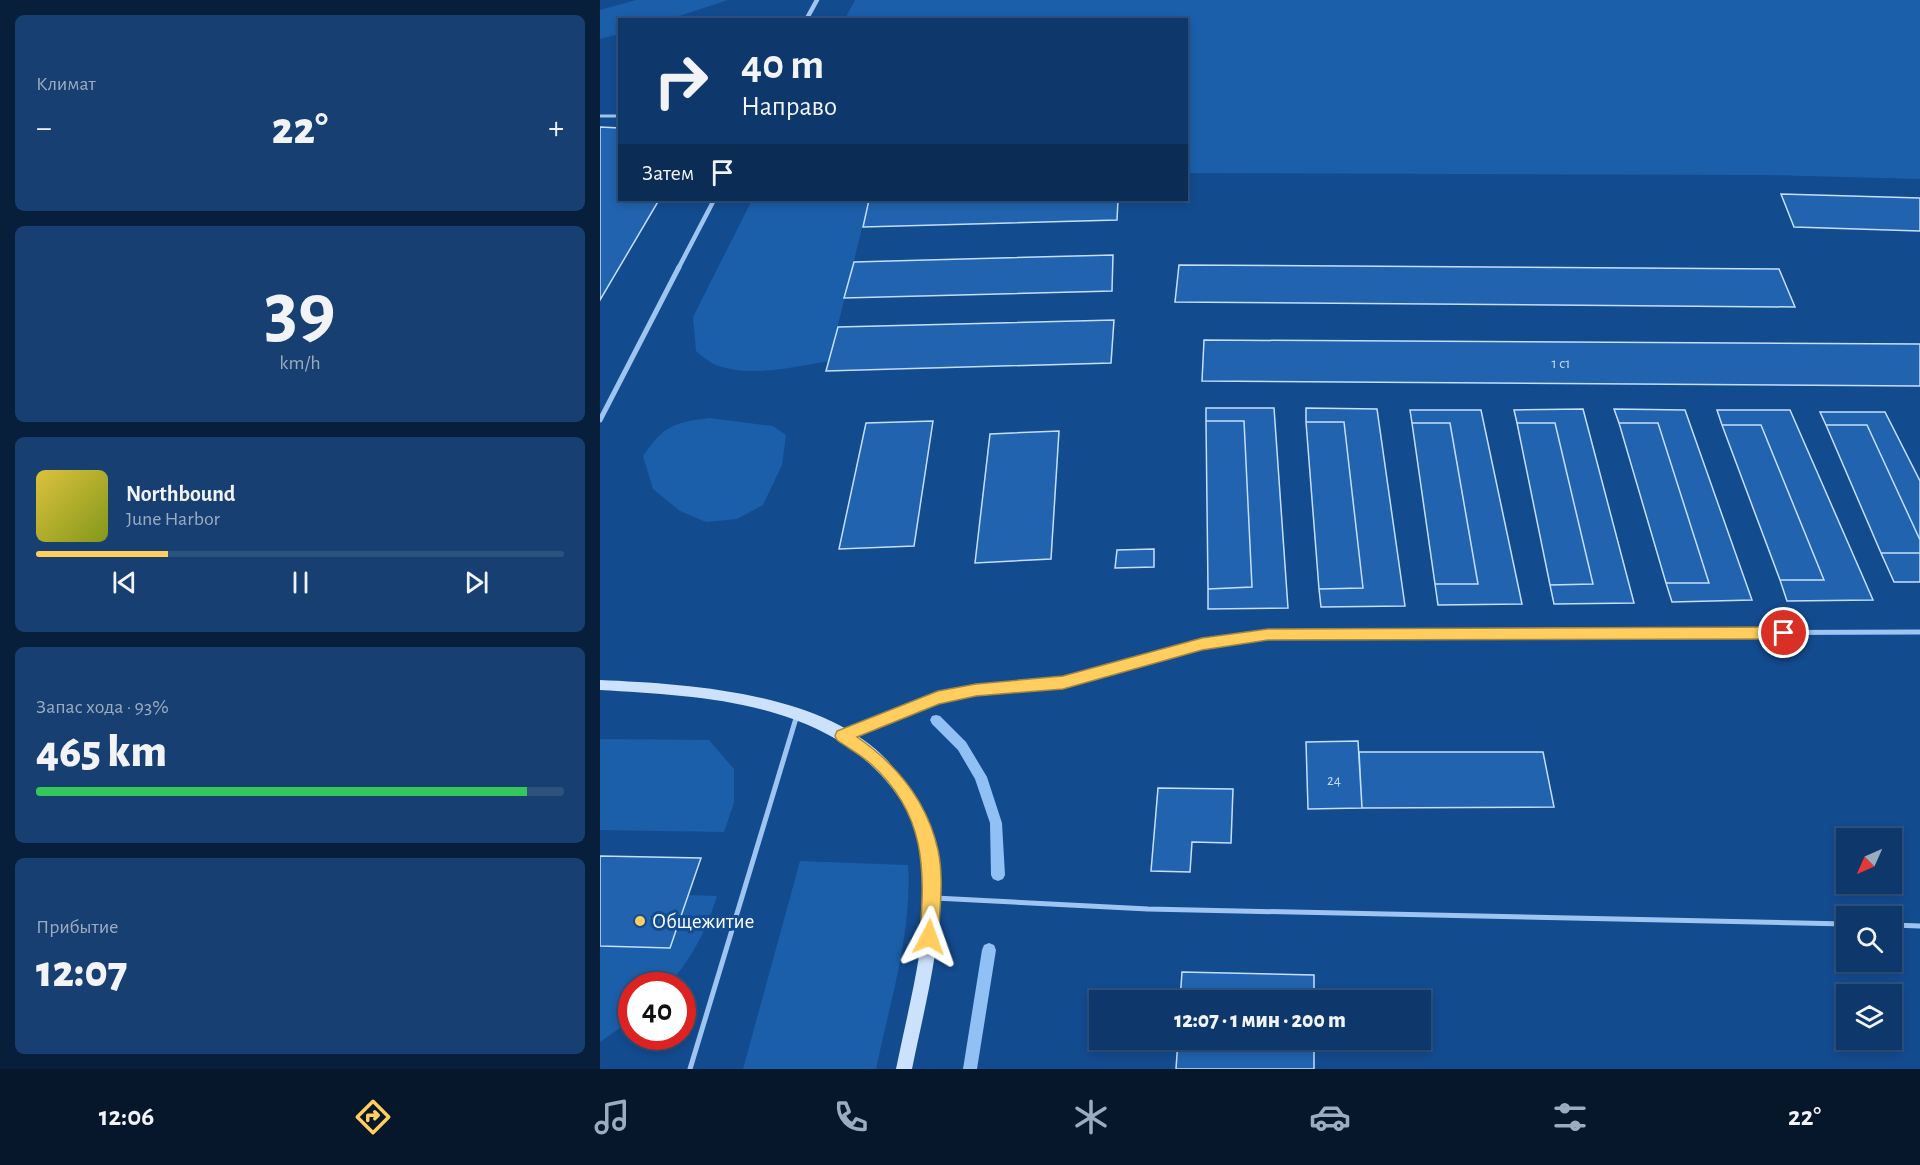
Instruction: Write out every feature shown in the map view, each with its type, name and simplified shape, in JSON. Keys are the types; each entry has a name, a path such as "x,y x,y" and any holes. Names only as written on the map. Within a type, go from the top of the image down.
{"street":[{"path":"808,18 817,0"},
{"path":"600,420 713,201"},
{"path":"600,686 718,694 769,705 842,736 876,758 898,783 917,814 929,850 932,898 929,937 904,1069"}],"lane":[{"path":"600,116 618,116"},
{"path":"842,736 938,698 976,690 1063,683 1202,644 1236,638 1278,634 1920,632"},
{"path":"690,1069 797,715"},
{"path":"932,898 1148,909 1836,924"},
{"path":"1902,925 1920,926"}],"shaded area":[{"path":"636,0 728,0 673,18 618,18 618,34 600,39 600,10"},
{"path":"855,0 1920,0 1920,179 1768,175 1188,173 1188,18 846,18"},
{"path":"751,201 869,201 829,361 758,371 729,369 716,365 696,351 693,317"},
{"path":"709,418 773,426 786,435 782,465 763,505 737,519 706,522 680,511 653,489 643,456 663,432 677,424"},
{"path":"600,739 709,740 734,769 734,803 724,832 600,830"},
{"path":"800,861 908,865 907,917 876,1069 743,1069"},
{"path":"688,895 717,896 703,933 679,972 618,972 618,1029 600,1042 600,946 670,948"}],"building":[{"path":"600,127 618,128 618,201 658,201 600,300"},
{"path":"1781,194 1920,198 1920,231 1794,227"},
{"path":"869,201 1118,201 1117,220 863,227"},
{"path":"1113,255 1112,291 844,298 854,262"},
{"path":"1179,265 1779,269 1795,307 1175,302"},
{"path":"1114,320 1111,363 826,371 838,327"},
{"path":"1204,340 1920,344 1920,386 1202,381"},
{"path":"1206,408 1274,408 1288,608 1208,609 1208,589 1252,587 1244,421 1206,421"},
{"path":"1306,408 1377,409 1405,606 1321,607 1319,589 1363,588 1344,422 1306,422"},
{"path":"1583,409 1634,603 1554,604 1550,585 1593,584 1555,423 1517,423 1514,410"},
{"path":"1614,409 1685,410 1752,600 1672,602 1666,583 1709,583 1658,423 1619,423"},
{"path":"1410,410 1481,410 1522,604 1438,605 1435,584 1478,584 1450,423 1412,423"},
{"path":"1717,410 1790,410 1873,600 1787,601 1780,580 1824,580 1761,425 1722,425"},
{"path":"1820,412 1885,412 1920,481 1920,540 1867,425 1826,425"},
{"path":"933,421 914,546 839,549 866,423"},
{"path":"1206,421 1244,421 1252,587 1208,589"},
{"path":"1306,422 1344,422 1363,588 1319,589"},
{"path":"1412,423 1450,423 1478,584 1435,584"},
{"path":"1517,423 1555,423 1593,584 1550,585"},
{"path":"1619,423 1658,423 1709,583 1666,583"},
{"path":"1722,425 1761,425 1824,580 1780,580"},
{"path":"1826,425 1867,425 1920,540 1920,553 1881,553"},
{"path":"1059,431 1051,559 975,563 990,434"},
{"path":"1154,549 1154,567 1115,568 1117,550"},
{"path":"1881,553 1920,553 1920,582 1894,582"},
{"path":"1358,741 1362,808 1308,809 1306,742"},
{"path":"1359,752 1543,752 1554,807 1362,808"},
{"path":"1158,788 1233,789 1231,843 1192,842 1190,872 1151,871"},
{"name":"Общежитие","path":"600,856 701,858 670,948 600,946"},
{"path":"1182,972 1314,975 1314,990 1181,990"},
{"path":"1177,1050 1314,1050 1314,1069 1176,1069"}],"waterway":[{"path":"936,720 962,746 981,777 996,823 998,875"},
{"path":"970,1069 989,950"}],"place":[{"name":"Общежитие","path":"640,921"}],"route":[{"path":"929,937 932,888 929,850 917,814 898,783 876,758 842,736 938,698 976,690 1063,683 1202,644 1268,635 1784,633"}]}
